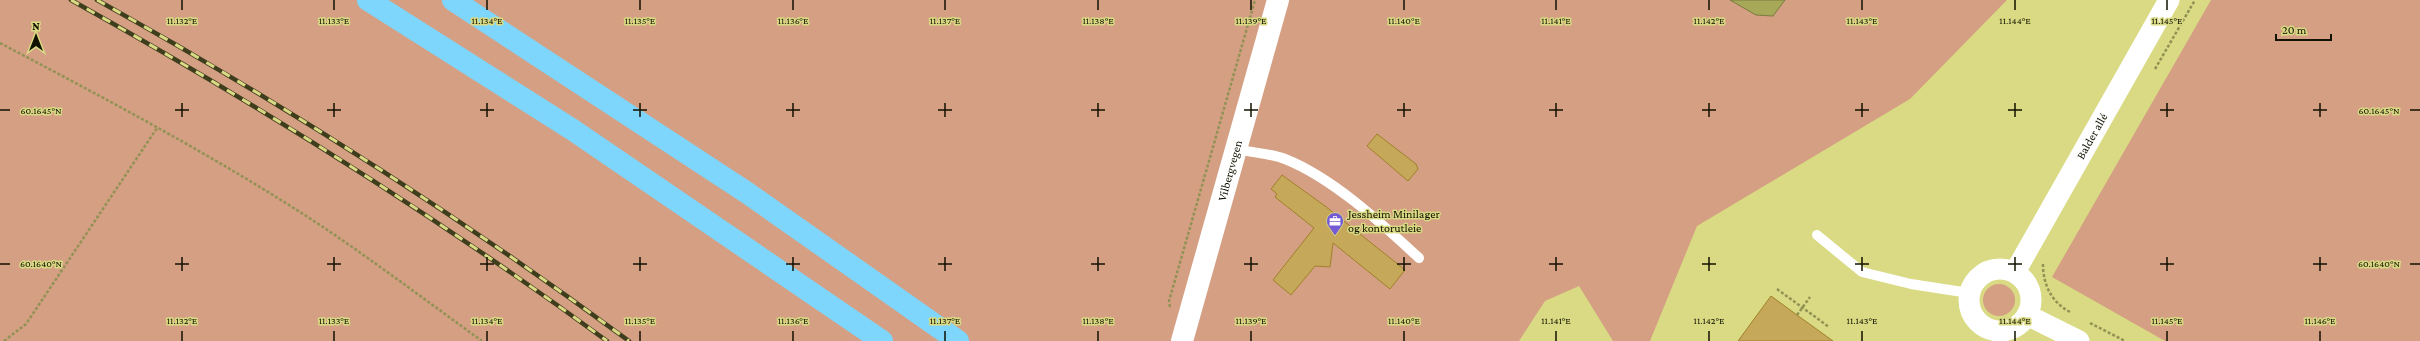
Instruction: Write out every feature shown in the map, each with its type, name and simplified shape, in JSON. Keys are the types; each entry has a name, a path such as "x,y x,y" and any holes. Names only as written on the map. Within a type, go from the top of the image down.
{"highway":[{"path":"368,0 573,130 882,341"},
{"path":"453,0 739,188 958,341"}],"main road":[{"name":"Vilbergvegen","path":"1182,341 1216,214 1237,149 1278,0"}],"street":[{"name":"Balder allé","path":"2015,272 2169,0"},
{"path":"2006,269 2015,272 2023,278 2030,291 2031,306 2027,315 2012,328 1993,330 1976,320 1970,308 1969,293 1976,280 1987,271 2006,269"},
{"path":"2027,315 2079,341"}],"lane":[{"path":"1237,149 1283,158 1316,175 1349,199 1419,258"},
{"path":"1817,235 1862,272 1940,290 1969,293"}],"path":[{"path":"1169,301 1254,0"},
{"path":"2153,72 2195,0"},
{"path":"0,43 157,128 320,225 482,341"},
{"path":"4,341 26,324 157,128"},
{"path":"2044,258 2043,275 2049,294 2055,302 2071,313"},
{"path":"1777,289 1829,327"},
{"path":"1797,315 1810,297"},
{"path":"2083,320 2125,341"}],"shaded area":[{"path":"0,0 2007,0 1910,99 1697,226 1650,341 1613,341 1579,286 1545,301 1519,341 0,341"},
{"path":"1730,0 1785,0 1773,16 1756,15"},
{"path":"2211,0 2420,0 2420,341 2165,341 2052,277"},
{"path":"1996,284 2002,284 2012,291 2015,300 2014,306 2008,313 2002,316 1996,316 1986,309 1983,303 1983,297 1990,287"}],"building":[{"path":"1377,134 1416,164 1418,169 1408,181 1367,146"},
{"name":"Jessheim Minilager og kontorutleie","path":"1282,175 1325,206 1405,270 1390,289 1333,243 1330,267 1315,266 1291,295 1273,280 1314,228 1275,197 1277,194 1271,189"},
{"path":"1771,296 1797,315 1833,341 1738,341"}],"railway":[{"path":"71,0 209,79 344,162 477,249 607,341"},
{"path":"97,0 234,79 368,162 500,249 629,341"}],"place":[{"name":"Jessheim Minilager og kontorutleie","path":"1335,236"}]}
